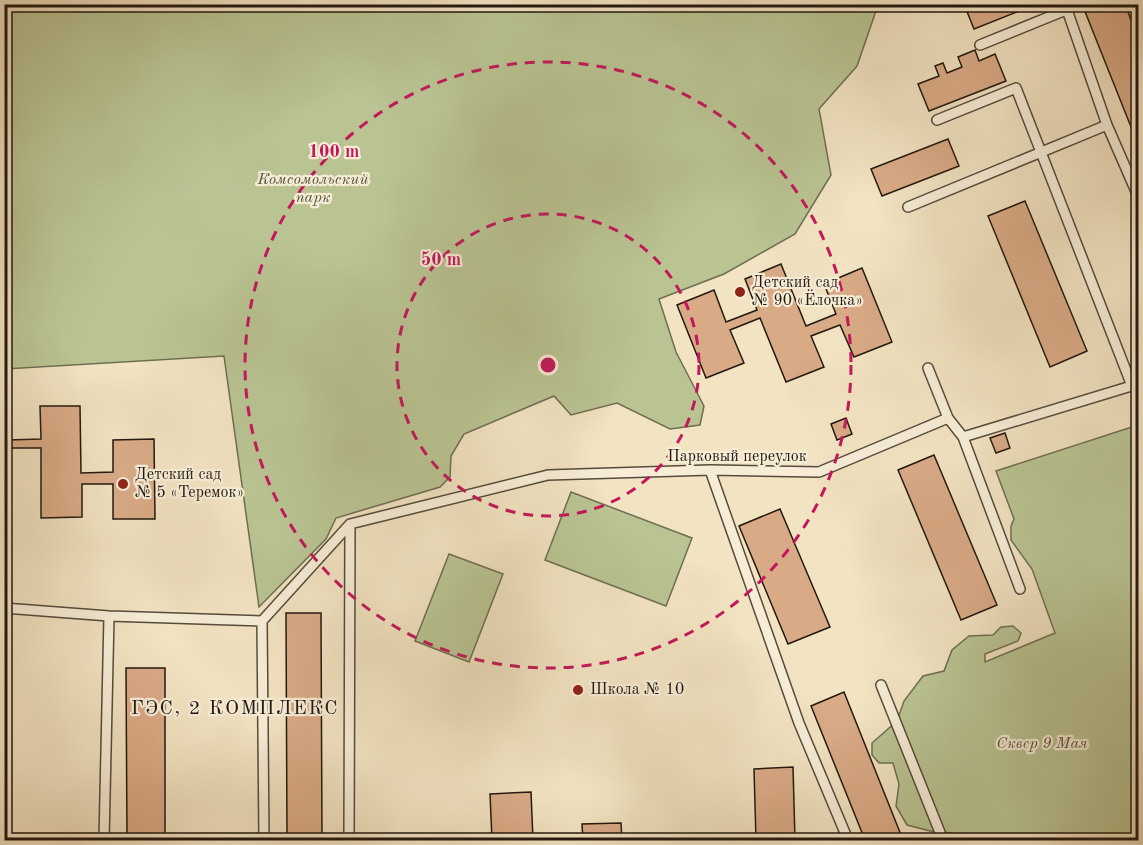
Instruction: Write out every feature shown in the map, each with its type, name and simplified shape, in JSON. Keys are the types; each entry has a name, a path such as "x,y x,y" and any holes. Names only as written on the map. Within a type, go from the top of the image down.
{"lane":[{"path":"980,45 1065,7 1107,125 1138,196"},
{"path":"937,120 1016,88 1135,385 963,437"},
{"path":"908,207 1107,125"},
{"path":"928,368 948,418 963,437 1020,589"},
{"name":"Парковый переулок","path":"350,524 548,474 710,470 819,472 948,418"},
{"path":"710,470 799,723 848,840"},
{"path":"264,840 262,621 350,524"},
{"path":"350,524 350,840"},
{"path":"4,608 109,616 262,621"},
{"path":"104,840 109,616"},
{"path":"881,685 943,840"}],"green space":[{"name":"Комсомольский парк","path":"4,5 878,5 857,66 819,109 831,175 795,234 724,274 659,299 676,352 704,406 700,425 670,429 617,403 571,415 554,396 464,434 451,456 450,477 440,487 336,518 326,539 259,607 224,356 5,369"},
{"name":"Сквер 9 Мая","path":"1138,425 1138,840 949,840 952,833 930,831 907,825 896,806 899,784 893,763 879,763 872,755 872,743 897,721 904,701 923,676 944,671 952,650 969,636 993,635 1001,627 1013,626 1021,633 1018,641 985,654 985,662 1055,633 1032,569 1011,540 1011,526 1014,519 996,471"},
{"path":"571,492 692,538 666,606 545,560"},
{"path":"449,554 503,574 469,662 415,641"}],"building":[{"path":"964,4 1037,4 974,29"},
{"path":"1082,4 1125,4 1138,39 1137,142"},
{"path":"975,50 979,61 995,54 1006,81 929,111 918,84 939,76 935,66 943,63 947,73 962,67 958,57"},
{"path":"948,139 959,166 882,196 871,169"},
{"path":"1025,201 1087,351 1050,367 988,216"},
{"path":"781,264 806,326 836,314 824,284 862,268 892,342 854,357 840,325 811,336 824,367 786,382 760,318 730,330 744,363 706,378 677,305 714,290 726,322 757,310 745,279"},
{"path":"4,405 8,405 8,440 41,439 40,406 80,406 81,473 113,472 113,440 154,439 155,519 113,519 113,484 82,484 82,517 41,518 41,448 9,448 9,484 4,484"},
{"path":"846,418 852,434 837,440 831,424"},
{"path":"1005,433 1010,448 996,453 990,438"},
{"path":"934,455 997,605 961,620 898,470"},
{"path":"780,509 830,627 788,644 739,526"},
{"path":"286,613 321,613 322,840 287,840"},
{"path":"126,668 165,668 165,840 127,840"},
{"path":"844,692 903,840 865,840 811,706"},
{"path":"793,767 795,840 756,840 754,769"},
{"path":"531,792 533,840 492,840 490,794"},
{"path":"621,823 622,840 583,840 582,824"}],"place":[{"name":"Детский сад № 90 «Ёлочка»","path":"740,292"},
{"name":"Детский сад № 5 «Теремок»","path":"123,484"},
{"name":"Школа № 10","path":"578,690"}],"district":[{"name":"ГЭС, 2 КОМПЛЕКС","path":"235,709"}]}
